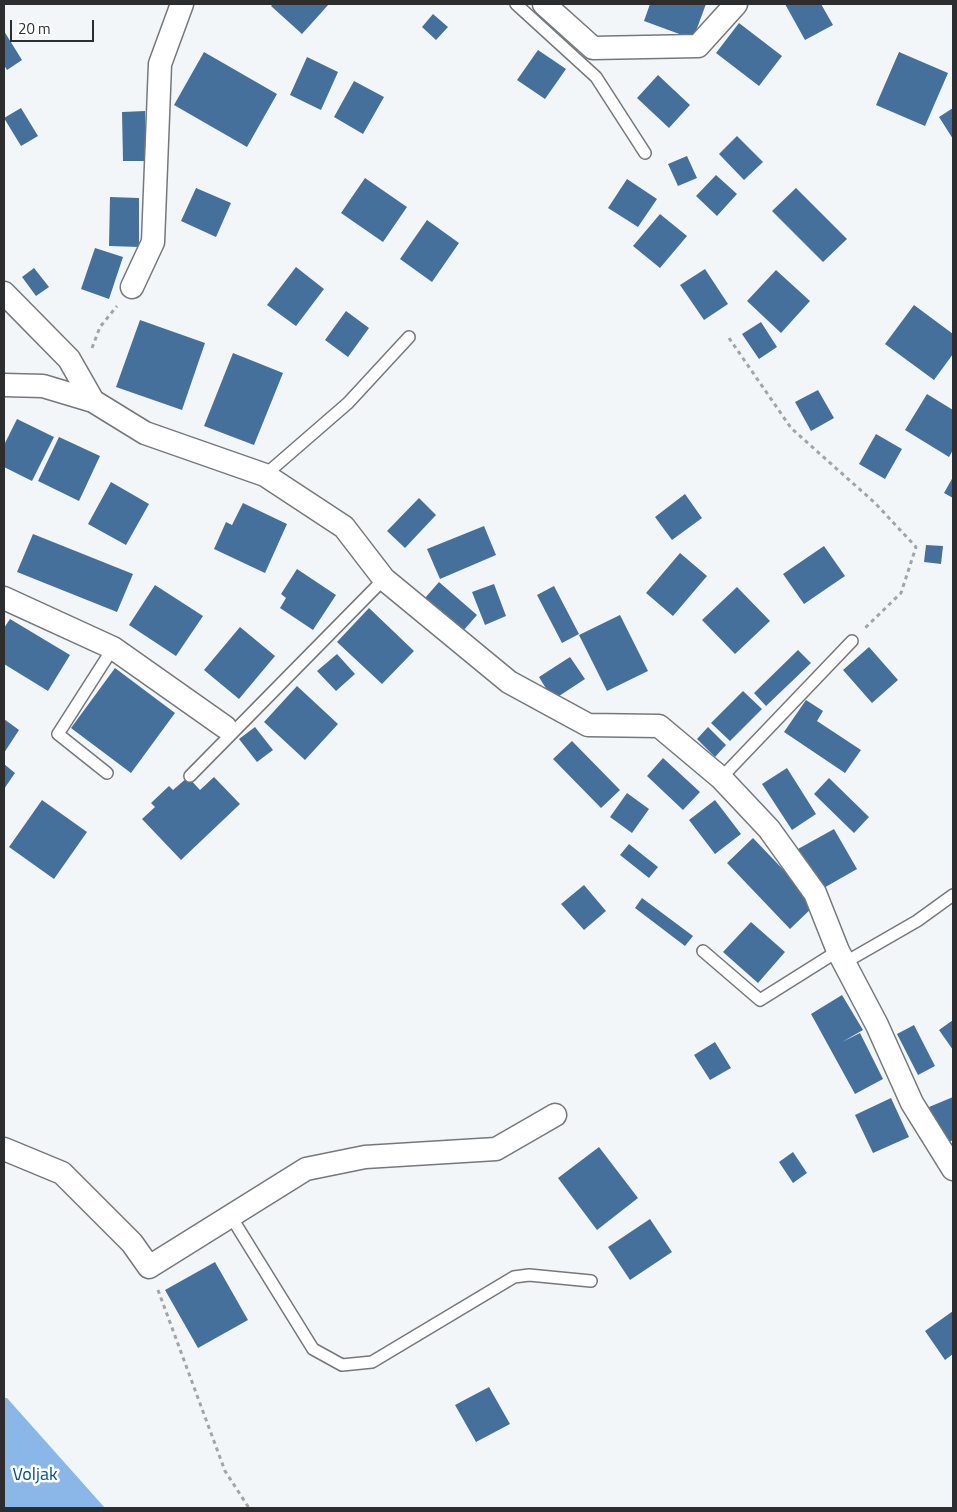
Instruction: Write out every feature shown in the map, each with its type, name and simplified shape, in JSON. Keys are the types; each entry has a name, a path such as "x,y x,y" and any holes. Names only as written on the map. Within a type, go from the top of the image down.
{"street":[{"path":"132,287 153,242 160,64 182,4"},
{"path":"544,4 593,48 698,46 736,4"},
{"path":"4,293 69,359 93,401"},
{"path":"4,385 43,386 93,401 145,433 265,475 344,527 384,579 509,682 588,725 659,726 721,778 770,829 815,893 841,957 877,1025 912,1103 953,1169"},
{"path":"4,598 113,648 225,727"},
{"path":"4,1149 62,1173 132,1243 149,1267 306,1169 365,1156 496,1149 555,1115"}],"lane":[{"path":"516,4 596,77 645,153"},
{"path":"265,475 348,403 409,337"},
{"path":"190,776 384,579"},
{"path":"721,778 852,641"},
{"path":"107,773 58,734 113,648"},
{"path":"703,951 760,1000 841,957 917,921 953,895"},
{"path":"230,1216 313,1349 342,1365 372,1362 514,1277 530,1275 591,1281"}],"path":[{"path":"80,378 100,327 132,287"},
{"path":"729,338 791,428 875,502 916,547 901,593 852,641"},
{"path":"149,1267 225,1471 249,1508"}],"green space":[{"name":"Voljak","path":"4,1398 7,1398 105,1508 4,1508"}],"building":[{"path":"273,4 329,4 302,34 271,6"},
{"path":"650,4 706,4 693,39 644,21"},
{"path":"785,4 821,4 833,25 805,40"},
{"path":"433,14 448,27 436,40 422,27"},
{"path":"739,23 782,56 759,86 716,53"},
{"path":"4,31 22,60 7,70 4,65"},
{"path":"538,50 566,69 545,99 517,80"},
{"path":"204,52 277,94 247,147 174,105"},
{"path":"899,52 948,73 925,126 876,105"},
{"path":"307,57 338,72 321,110 290,95"},
{"path":"658,75 690,105 669,128 637,98"},
{"path":"354,81 384,97 363,134 334,117"},
{"path":"21,108 38,136 21,146 4,118"},
{"path":"953,108 953,139 939,117"},
{"path":"145,111 146,161 123,161 122,112"},
{"path":"737,136 763,162 744,180 719,154"},
{"path":"687,156 697,178 678,186 668,164"},
{"path":"716,175 737,194 717,216 696,196"},
{"path":"365,178 407,207 383,242 341,213"},
{"path":"627,179 657,199 638,227 608,208"},
{"path":"196,188 231,203 216,237 181,221"},
{"path":"796,188 847,239 823,262 772,211"},
{"path":"110,197 139,198 139,247 109,246"},
{"path":"660,214 687,236 660,268 633,246"},
{"path":"427,220 459,243 432,282 400,259"},
{"path":"95,248 123,257 109,299 81,289"},
{"path":"296,267 324,289 296,326 267,305"},
{"path":"34,268 49,287 36,296 22,277"},
{"path":"705,269 728,304 704,320 680,285"},
{"path":"776,270 810,301 781,333 747,301"},
{"path":"914,305 953,334 953,354 934,380 885,344"},
{"path":"346,311 369,328 348,357 325,340"},
{"path":"140,320 205,343 182,410 116,387"},
{"path":"761,322 777,347 759,359 742,334"},
{"path":"233,353 283,373 254,445 204,426"},
{"path":"818,390 834,418 811,431 795,402"},
{"path":"927,394 953,410 953,450 949,457 905,430"},
{"path":"17,419 54,437 32,481 4,467 4,445"},
{"path":"876,434 902,449 885,479 859,464"},
{"path":"59,437 100,456 79,501 38,481"},
{"path":"953,477 953,498 944,493"},
{"path":"111,482 149,504 126,545 88,524"},
{"path":"685,494 702,518 672,540 655,517"},
{"path":"419,498 436,515 405,548 387,531"},
{"path":"243,503 287,524 265,573 214,549 226,522 232,525"},
{"path":"484,526 496,555 440,579 427,549"},
{"path":"33,534 133,574 117,612 17,572"},
{"path":"926,545 943,546 941,564 924,562"},
{"path":"824,546 845,576 804,604 783,574"},
{"path":"680,553 707,576 673,616 646,593"},
{"path":"297,569 336,595 313,630 280,608 286,598 281,594"},
{"path":"439,582 477,615 463,631 425,598"},
{"path":"494,584 506,616 485,625 472,592"},
{"path":"155,585 203,616 176,656 129,625"},
{"path":"554,586 579,634 562,643 537,595"},
{"path":"737,587 770,621 735,654 702,620"},
{"path":"369,608 414,651 382,684 337,642"},
{"path":"620,615 648,671 607,691 579,635"},
{"path":"10,619 70,655 48,691 4,664 4,628"},
{"path":"240,627 275,656 239,699 204,670"},
{"path":"869,647 898,680 872,703 843,670"},
{"path":"798,650 811,663 766,706 754,693"},
{"path":"337,654 355,674 336,691 317,671"},
{"path":"570,657 585,679 553,700 539,677"},
{"path":"115,668 175,713 131,773 71,728"},
{"path":"297,686 338,724 305,760 264,722"},
{"path":"743,691 762,709 730,741 711,723"},
{"path":"806,700 823,711 817,721 861,750 845,773 784,732"},
{"path":"4,719 19,730 4,753"},
{"path":"255,727 273,750 257,762 239,739"},
{"path":"708,727 726,745 715,757 697,739"},
{"path":"572,741 620,790 601,808 553,759"},
{"path":"663,758 700,792 683,810 647,776"},
{"path":"4,764 15,773 4,789"},
{"path":"787,768 816,814 792,830 762,784"},
{"path":"188,777 200,790 214,777 240,804 181,860 142,819 155,807 151,803 169,786 173,790"},
{"path":"829,778 869,817 854,833 814,794"},
{"path":"627,793 649,809 632,833 610,817"},
{"path":"42,800 87,832 54,879 9,847"},
{"path":"715,800 741,834 715,854 689,820"},
{"path":"834,829 857,869 822,889 798,849"},
{"path":"753,838 816,904 790,929 727,863"},
{"path":"629,844 658,867 649,878 620,855"},
{"path":"584,885 606,911 584,930 561,904"},
{"path":"642,898 693,936 685,946 635,908"},
{"path":"751,922 785,952 758,983 723,952"},
{"path":"842,995 863,1030 842,1042 860,1033 883,1079 855,1094 811,1014"},
{"path":"953,1020 953,1050 939,1030"},
{"path":"914,1025 935,1066 918,1075 897,1034"},
{"path":"715,1042 731,1068 710,1080 694,1055"},
{"path":"953,1097 953,1140 945,1144 929,1107"},
{"path":"891,1098 909,1137 873,1153 855,1115"},
{"path":"599,1147 638,1198 597,1230 558,1178"},
{"path":"793,1152 807,1173 793,1183 779,1162"},
{"path":"650,1219 672,1252 630,1280 608,1247"},
{"path":"215,1262 248,1320 198,1348 165,1290"},
{"path":"953,1311 953,1354 945,1360 925,1331"},
{"path":"489,1387 510,1424 476,1442 455,1405"}]}
